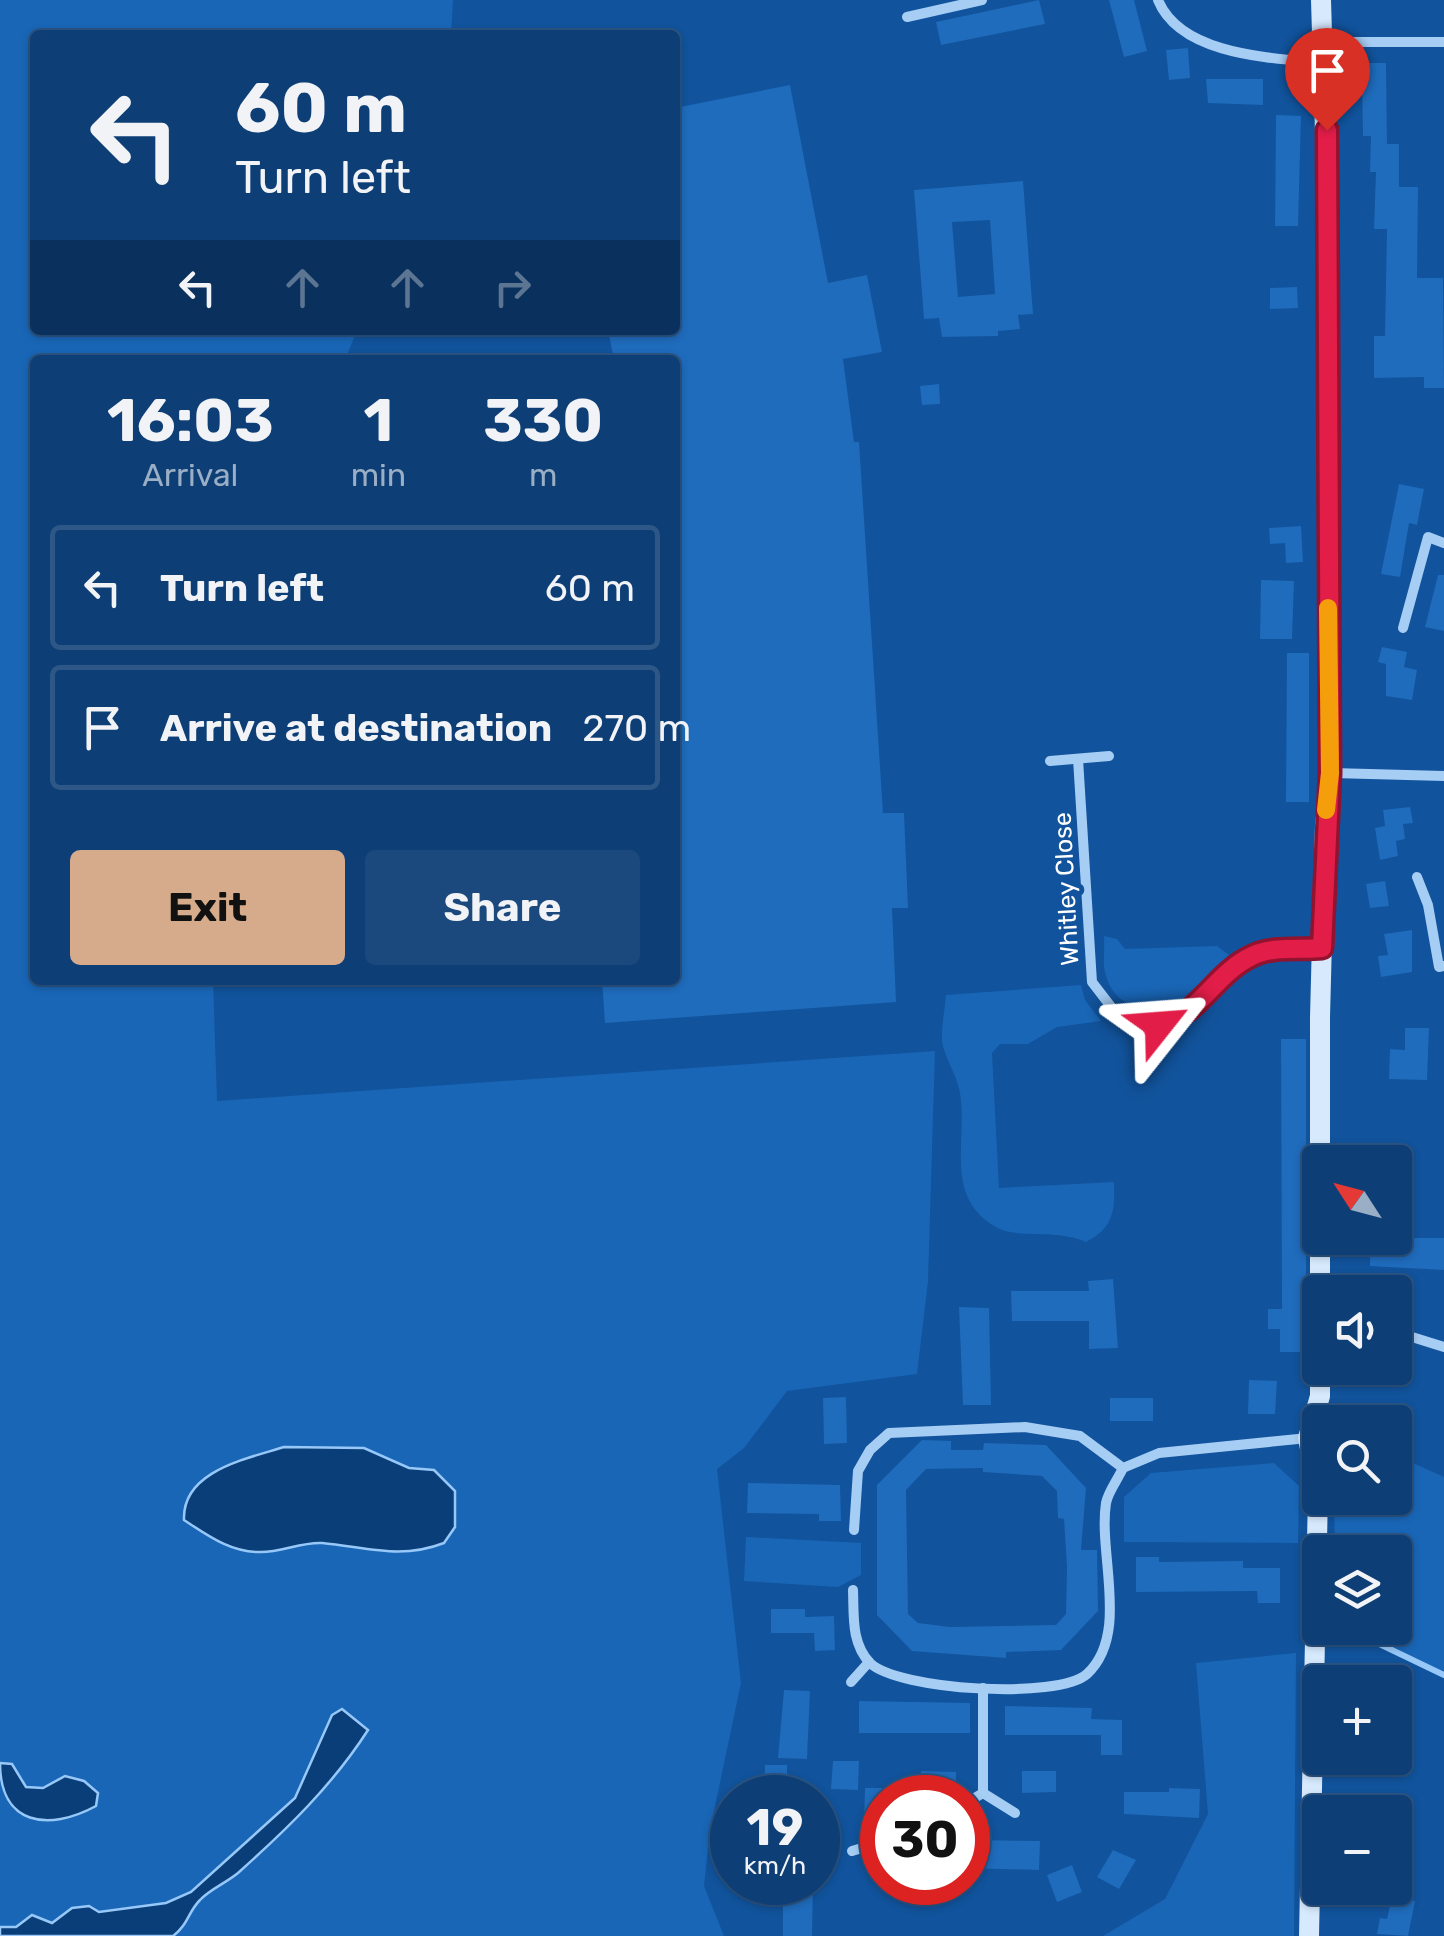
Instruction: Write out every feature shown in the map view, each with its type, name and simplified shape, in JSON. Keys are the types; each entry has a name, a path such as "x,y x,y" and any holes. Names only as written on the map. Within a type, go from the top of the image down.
{"main road":[{"path":"1317,1405 1322,948 1330,773 1325,52 1321,0"},
{"path":"1310,1936 1318,1515"}],"street":[{"path":"907,17 982,0"},
{"path":"1158,0 1164,16 1216,46 1325,52 1444,42"},
{"path":"1403,628 1428,537 1444,543"},
{"path":"1050,760 1109,756"},
{"name":"Whitley Close","path":"1078,759 1092,982 1119,1016 1139,1024 1176,1020 1205,998 1228,972 1255,954 1322,948"},
{"path":"1330,773 1444,776"},
{"path":"1417,877 1428,905 1439,967 1444,966"},
{"path":"1412,1337 1444,1348"},
{"path":"854,1530 858,1471 889,1434 1025,1427 1080,1436 1122,1468"},
{"path":"853,1590 854,1632 869,1662 907,1682 983,1688 1054,1685 1085,1677 1106,1646 1106,1502 1122,1468 1160,1453 1302,1439"},
{"path":"851,1682 869,1662"},
{"path":"983,1688 984,1775"},
{"path":"990,1796 1015,1813"},
{"path":"852,1850 860,1848"}],"shaded area":[{"path":"0,0 453,0 451,30 30,30 30,335 355,335 347,355 30,355 30,985 213,985 217,1101 935,1051 928,1281 917,1374 787,1391 744,1448 717,1469 741,1683 722,1775 710,1775 704,1886 724,1936 0,1936"},
{"path":"1104,936 1117,939 1125,949 1217,946 1229,955 1180,1004 1142,1009 1130,1005 1111,988 1105,972"},
{"path":"1081,985 1085,1000 1101,1021 1057,1027 1028,1044 1000,1044 992,1053 999,1188 1114,1182 1111,1217 1102,1231 1086,1242 1005,1231 980,1215 963,1184 960,1093 942,1042 946,995"},
{"path":"284,1447 364,1448 409,1468 434,1470 455,1491 455,1527 444,1543 413,1551 322,1543 250,1552 211,1537 184,1520 186,1503 205,1479 235,1462"},
{"path":"1274,1463 1299,1486 1298,1543 1124,1542 1124,1497 1151,1473"},
{"path":"1412,1463 1444,1477 1444,1675 1387,1645 1412,1645 1412,1535 1335,1535 1334,1515 1412,1515"},
{"path":"746,1537 861,1543 861,1575 838,1587 744,1581"},
{"path":"1296,1653 1294,1936 1103,1936 1165,1899 1208,1814 1196,1663"},
{"path":"342,1709 368,1730 354,1750 308,1806 238,1873 200,1900 173,1936 0,1936 0,1927 16,1927 32,1915 52,1923 72,1908 89,1906 99,1912 166,1903 191,1892 295,1798 332,1715"},
{"path":"0,1763 12,1764 26,1787 43,1788 65,1776 84,1781 98,1793 96,1806 61,1819 30,1817 8,1800"}],"building":[{"path":"1039,0 1045,24 941,45 936,22"},
{"path":"1109,0 1134,0 1147,51 1124,57"},
{"path":"1188,48 1190,78 1169,80 1166,50"},
{"path":"1367,63 1386,63 1387,144 1399,144 1399,187 1418,187 1417,278 1443,278 1444,388 1424,388 1424,377 1374,378 1374,336 1385,336 1387,229 1374,229 1376,172 1370,172 1371,136 1363,136 1362,78 1367,78"},
{"path":"1206,79 1263,79 1263,105 1208,103"},
{"path":"790,85 828,283 867,275 882,352 843,359 854,442 859,442 883,813 904,813 908,908 892,908 896,1002 605,1023 602,985 680,985 680,355 613,355 609,335 680,335 680,107"},
{"path":"1276,115 1301,116 1298,226 1275,226"},
{"path":"1023,181 1033,314 1018,315 1020,329 998,331 998,336 942,337 939,318 924,319 914,190","holes":["990,220 995,294 958,297 952,222"]},
{"path":"1297,287 1298,308 1270,309 1270,288"},
{"path":"939,384 940,404 922,405 920,386"},
{"path":"1399,484 1424,489 1417,525 1409,523 1400,577 1381,574"},
{"path":"1301,526 1303,562 1286,563 1285,543 1270,544 1269,528"},
{"path":"1438,575 1444,575 1444,631 1425,627"},
{"path":"1261,580 1294,581 1292,639 1260,639"},
{"path":"1382,647 1407,652 1404,667 1417,670 1412,700 1386,696 1386,664 1378,662"},
{"path":"1287,653 1309,653 1309,802 1286,802"},
{"path":"1410,807 1413,823 1403,824 1405,839 1396,841 1398,856 1380,860 1375,828 1385,826 1383,810"},
{"path":"1385,881 1389,906 1370,908 1366,884"},
{"path":"1412,930 1412,972 1381,977 1378,956 1388,955 1384,934"},
{"path":"1405,1028 1429,1028 1427,1080 1389,1079 1390,1049 1405,1050"},
{"path":"1281,1039 1306,1039 1302,1255 1306,1255 1306,1275 1302,1275 1302,1352 1280,1352 1280,1329 1268,1329 1268,1309 1282,1309"},
{"path":"1412,1238 1444,1238 1444,1270 1370,1266 1370,1255 1412,1255"},
{"path":"1113,1279 1118,1348 1089,1349 1089,1321 1012,1321 1011,1291 1089,1291 1088,1281"},
{"path":"959,1307 989,1308 991,1405 963,1405"},
{"path":"1249,1380 1277,1381 1275,1414 1248,1414"},
{"path":"846,1397 847,1443 824,1444 823,1398"},
{"path":"1110,1398 1153,1398 1153,1421 1110,1421"},
{"path":"922,1440 951,1441 951,1450 983,1450 984,1443 1046,1445 1086,1488 1081,1550 1097,1550 1098,1611 1061,1650 1006,1652 1006,1658 912,1651 877,1615 877,1485","holes":["983,1468 983,1472 1042,1476 1057,1491 1058,1518 1064,1519 1067,1567 1066,1614 1056,1625 950,1627 918,1623 908,1614 906,1490 926,1469"]},
{"path":"748,1483 840,1485 841,1521 819,1521 819,1514 747,1513"},
{"path":"1136,1557 1159,1557 1159,1562 1243,1561 1243,1568 1280,1568 1280,1603 1258,1603 1257,1591 1136,1592"},
{"path":"771,1609 805,1609 805,1617 834,1616 835,1650 815,1651 814,1633 771,1633"},
{"path":"784,1690 810,1691 807,1759 778,1758"},
{"path":"859,1701 970,1703 970,1733 859,1733"},
{"path":"1005,1706 1092,1708 1091,1719 1122,1720 1122,1755 1101,1755 1101,1735 1005,1735"},
{"path":"833,1761 859,1761 858,1790 840,1789 840,1775 832,1775"},
{"path":"765,1765 787,1765 787,1775 765,1775"},
{"path":"921,1771 956,1772 956,1775 921,1775"},
{"path":"1022,1771 1056,1771 1056,1792 1022,1793"},
{"path":"1169,1788 1200,1789 1199,1818 1124,1814 1124,1792 1169,1792"},
{"path":"990,1840 1040,1841 1039,1870 990,1869"},
{"path":"1113,1850 1136,1860 1119,1889 1097,1877"},
{"path":"1072,1865 1082,1892 1057,1902 1047,1875"},
{"path":"1415,1901 1408,1936 1377,1934 1380,1918 1387,1919 1390,1905 1412,1905"},
{"path":"783,1905 813,1905 812,1936 783,1936"}],"waterway":[{"path":"1382,1645 1444,1675"}],"slow traffic":[{"path":"1326,810 1330,773 1328,608"}],"route":[{"path":"1159,1025 1191,1011 1228,972 1255,954 1322,948 1330,773 1327,130"}]}
